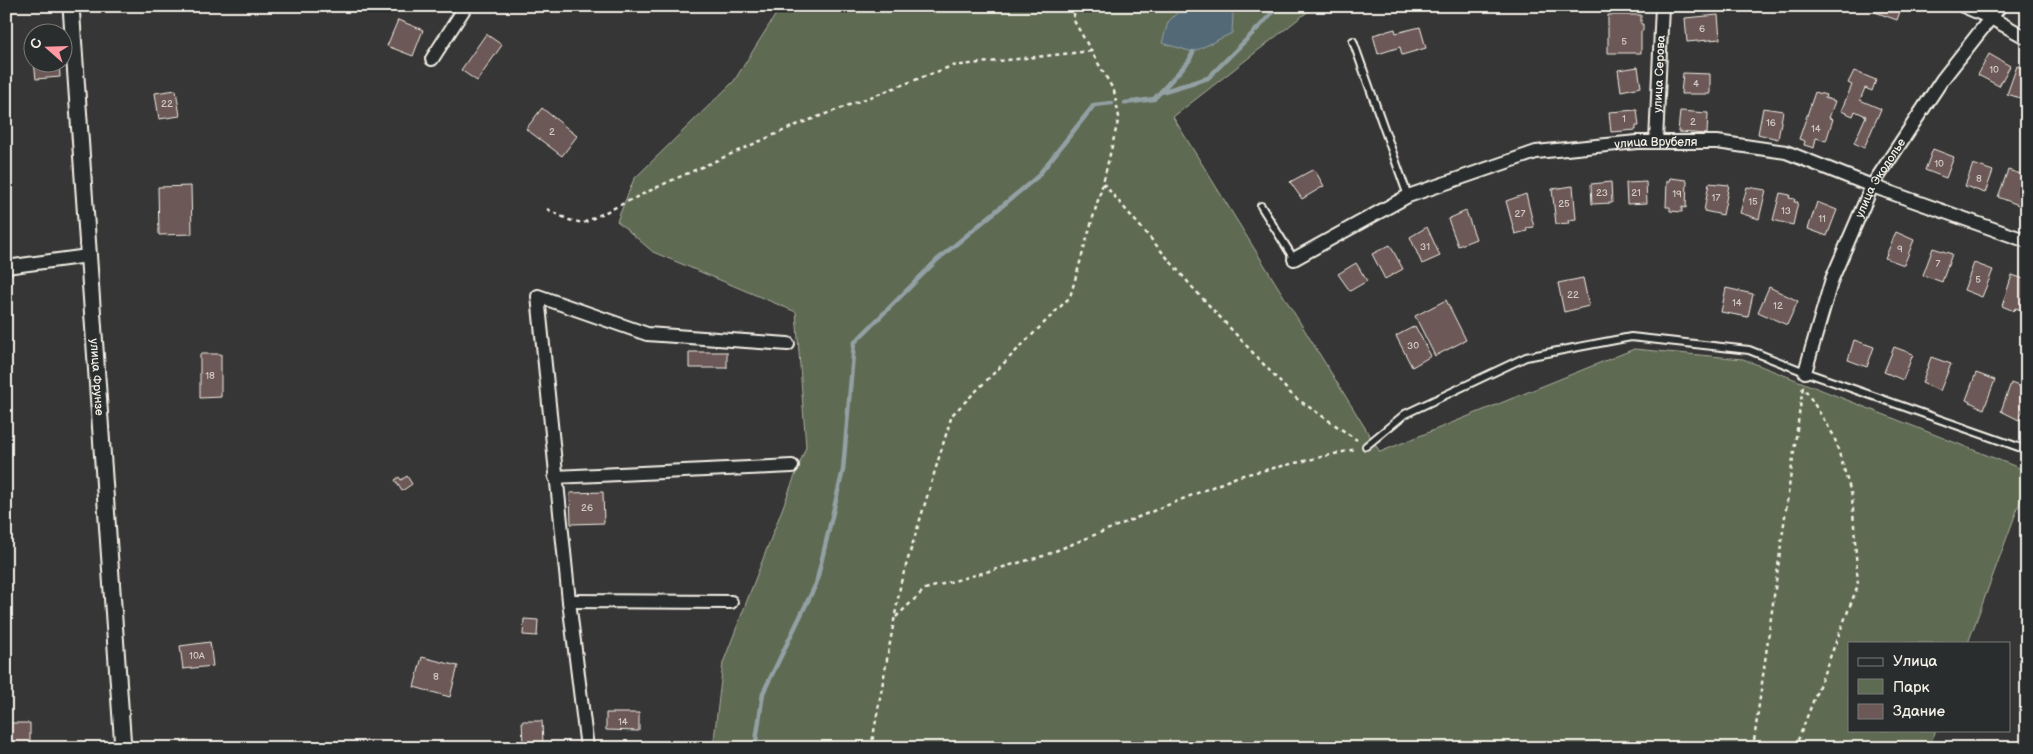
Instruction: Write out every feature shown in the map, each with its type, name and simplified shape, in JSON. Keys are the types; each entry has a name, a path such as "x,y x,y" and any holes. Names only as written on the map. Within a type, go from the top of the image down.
{"street":[{"name":"улица Фрунзе","path":"70,6 123,748"},
{"path":"432,59 466,6"},
{"name":"улица Серова","path":"1656,142 1662,6"},
{"path":"1963,6 1991,18 2027,38"},
{"name":"улица Экодолье","path":"1805,372 1832,279 1872,186 1942,80 2000,6"},
{"name":"улица Врубеля","path":"1294,260 1408,196 1536,152 1637,142 1717,142 1786,152 1872,186 2027,241"},
{"path":"6,267 88,256"},
{"path":"587,748 569,601 538,296 647,334 788,344"},
{"path":"556,477 792,466"},
{"path":"569,601 731,602"}],"lane":[{"path":"1353,41 1408,196"},
{"path":"1261,206 1294,260"},
{"path":"1366,446 1405,414 1526,357 1631,337 1749,350 1805,372 2027,450"}],"path":[{"path":"871,748 901,582 952,415 1070,297 1103,183 1119,117 1114,91 1073,19 1076,6"},
{"path":"547,209 569,220 584,223 668,182 794,126 952,66 1091,51"},
{"path":"1103,183 1193,288 1293,396 1366,446"},
{"path":"1753,748 1805,372"},
{"path":"1795,748 1858,586 1852,496 1834,436 1803,386"},
{"path":"895,618 925,589 1043,556 1239,476 1366,446"}],"green space":[{"path":"781,6 1184,6 1168,22 1233,14 1229,6 1315,6 1173,117 1380,452 1634,349 1743,359 2027,471 2027,483 1968,642 1848,642 1848,732 1935,732 1929,748 713,748 723,663 806,447 796,312 653,252 617,221 634,179 734,81"}],"water":[{"path":"1184,6 1229,6 1233,14 1232,33 1193,52 1162,43 1168,22"}],"building":[{"path":"1877,6 1902,6 1897,20 1875,12"},
{"path":"1608,15 1641,15 1643,31 1641,31 1641,53 1608,53"},
{"path":"1718,15 1720,39 1687,42 1685,18"},
{"path":"398,20 423,30 413,56 387,46"},
{"path":"1420,27 1426,48 1402,55 1400,47 1378,54 1373,35 1395,29 1396,33"},
{"path":"486,34 502,45 477,81 461,70"},
{"path":"1989,54 2010,66 1999,86 1978,75"},
{"path":"2017,66 2027,69 2027,100 2007,94"},
{"path":"1638,67 1641,87 1621,91 1618,70"},
{"path":"1854,71 1876,80 1872,91 1865,88 1860,100 1881,109 1864,148 1854,143 1866,116 1855,111 1853,116 1841,111 1852,85 1848,83"},
{"path":"35,72 60,72 60,77 36,79"},
{"path":"1683,73 1710,74 1710,94 1681,94"},
{"path":"176,90 180,116 159,119 155,93"},
{"path":"1815,92 1826,95 1825,98 1835,101 1829,118 1833,119 1826,141 1816,138 1814,148 1804,145 1805,141 1799,139"},
{"path":"542,108 577,136 562,156 526,129"},
{"path":"1763,108 1783,111 1778,139 1758,134"},
{"path":"1637,110 1639,126 1636,126 1636,130 1611,132 1609,112"},
{"path":"1680,111 1708,113 1707,134 1678,132"},
{"path":"1933,149 1954,157 1946,178 1925,170"},
{"path":"1973,164 1993,171 1985,193 1965,186"},
{"path":"1314,169 1324,186 1302,199 1290,182"},
{"path":"2008,170 2027,176 2027,189 2021,206 1998,197"},
{"path":"1670,178 1687,180 1686,208 1682,207 1682,212 1670,211 1670,207 1666,207 1667,181"},
{"path":"1611,182 1612,203 1592,204 1591,184"},
{"path":"1646,182 1647,203 1627,204 1626,183"},
{"path":"1709,183 1729,185 1723,215 1704,211"},
{"path":"191,186 192,234 159,235 158,187"},
{"path":"1573,186 1576,219 1568,220 1569,223 1556,224 1552,189"},
{"path":"1747,187 1766,190 1759,219 1740,213"},
{"path":"1780,193 1790,195 1789,198 1795,199 1794,202 1798,202 1793,225 1773,220"},
{"path":"1526,194 1534,227 1526,228 1527,231 1515,234 1506,201"},
{"path":"1817,202 1837,210 1827,236 1808,229"},
{"path":"1466,211 1476,239 1458,246 1448,219"},
{"path":"1427,227 1440,256 1422,264 1410,237"},
{"path":"1896,232 1914,240 1904,265 1885,258"},
{"path":"1390,245 1403,269 1385,279 1372,254"},
{"path":"1933,248 1952,254 1942,282 1923,275"},
{"path":"1356,263 1367,281 1350,291 1338,274"},
{"path":"1974,263 1993,270 1982,297 1964,290"},
{"path":"2012,275 2027,280 2027,296 2022,310 2015,308 2014,311 2002,306"},
{"path":"1583,278 1589,306 1564,312 1558,283"},
{"path":"1769,287 1798,301 1787,325 1758,312"},
{"path":"1726,288 1753,294 1748,317 1721,312"},
{"path":"1446,300 1466,340 1435,356 1415,316"},
{"path":"1415,326 1431,356 1412,367 1396,336"},
{"path":"1854,340 1874,347 1867,367 1848,360"},
{"path":"1894,347 1913,354 1903,380 1884,372"},
{"path":"689,352 727,352 727,368 689,368"},
{"path":"200,354 221,354 221,397 200,398"},
{"path":"1931,357 1951,364 1940,391 1922,383"},
{"path":"1976,373 1995,380 1984,409 1966,400"},
{"path":"2011,383 2027,389 2027,399 2019,420 2001,411"},
{"path":"407,476 412,484 402,491 395,480 399,477 401,480"},
{"path":"603,492 604,523 571,524 570,493"},
{"path":"524,619 538,620 537,636 523,635"},
{"path":"210,642 213,666 183,669 180,646"},
{"path":"422,657 458,666 450,697 414,687"},
{"path":"606,713 639,713 639,731 606,730"},
{"path":"522,721 542,721 543,744 523,744"},
{"path":"6,723 30,723 30,748 6,748"}],"waterway":[{"path":"1161,92 1208,78 1278,6"},
{"path":"1125,103 1154,99 1189,61 1193,52"},
{"path":"755,748 763,693 816,584 843,470 854,343 937,260 1037,177 1094,105 1112,103"}]}
